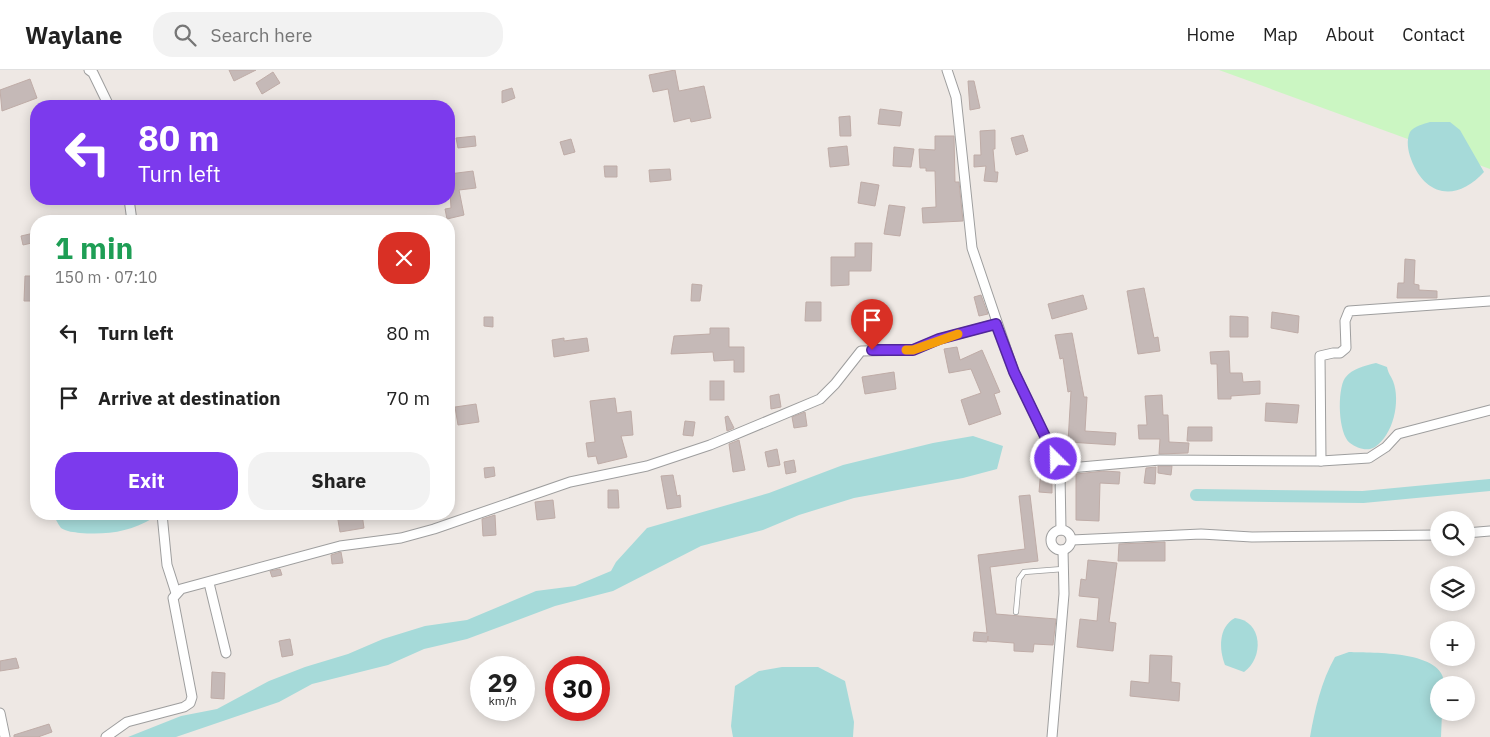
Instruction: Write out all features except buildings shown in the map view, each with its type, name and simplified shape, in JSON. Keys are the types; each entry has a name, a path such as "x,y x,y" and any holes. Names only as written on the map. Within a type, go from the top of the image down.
{"street":[{"path":"89,70 94,73 106,100"},
{"path":"948,70 956,97 972,248 996,324 1014,372 1041,425 1058,469 1061,492 1061,530"},
{"path":"1321,461 1320,356 1333,352 1340,353 1346,348 1345,321 1348,311 1490,301"},
{"path":"106,737 127,722 184,707 190,703 192,697 173,598 176,593 340,546 401,538 570,482 647,466 710,446 820,399 835,384 861,351 913,350 939,339 996,324"},
{"path":"1058,469 1160,460 1321,461 1369,458 1386,447 1398,434 1490,410"},
{"path":"163,520 167,565 176,593"},
{"path":"1061,530 1069,533 1072,540 1069,547 1063,550 1053,546 1051,540 1054,533 1061,530"},
{"path":"1475,532 1490,530"},
{"path":"1072,540 1201,534 1302,538 1430,536"},
{"path":"1052,737 1064,594 1063,550"},
{"path":"209,583 226,653"},
{"path":"0,713 5,737"}],"lane":[{"path":"1016,612 1019,579 1024,572 1063,569"}],"green space":[{"path":"1219,70 1490,70 1490,169"}],"water":[{"path":"1430,122 1450,122 1460,130 1484,172 1474,182 1453,191 1443,191 1433,188 1417,172 1409,153 1409,135 1414,128"},
{"path":"1376,363 1387,367 1395,389 1396,408 1387,435 1375,447 1365,449 1350,443 1343,431 1340,412 1342,384 1345,378 1352,372"},
{"path":"973,436 1003,446 997,469 963,478 854,498 799,515 763,530 701,546 613,591 555,606 467,639 424,649 388,665 312,684 279,702 176,737 128,737 181,716 217,709 269,681 305,667 348,654 383,639 425,626 467,620 536,591 575,586 611,571 616,562 647,528 769,493 843,465 933,443"},
{"path":"56,520 149,520 136,527 109,533 90,534 73,532 60,526"},
{"path":"1235,618 1251,626 1258,641 1255,658 1251,666 1244,672 1225,665 1222,653 1221,639 1225,627"},
{"path":"1349,652 1390,654 1421,659 1430,664 1430,666 1434,666 1442,676 1430,676 1430,721 1442,721 1441,737 1310,737 1319,696 1335,657"},
{"path":"782,667 818,667 845,681 854,722 853,737 733,737 731,726 735,686 759,671"}],"waterway":[{"path":"1196,495 1363,497 1490,485"}],"slow traffic":[{"path":"906,350 913,350 939,339 958,334"}],"route":[{"path":"872,350 913,350 939,339 996,324 1014,372 1056,459"}]}
